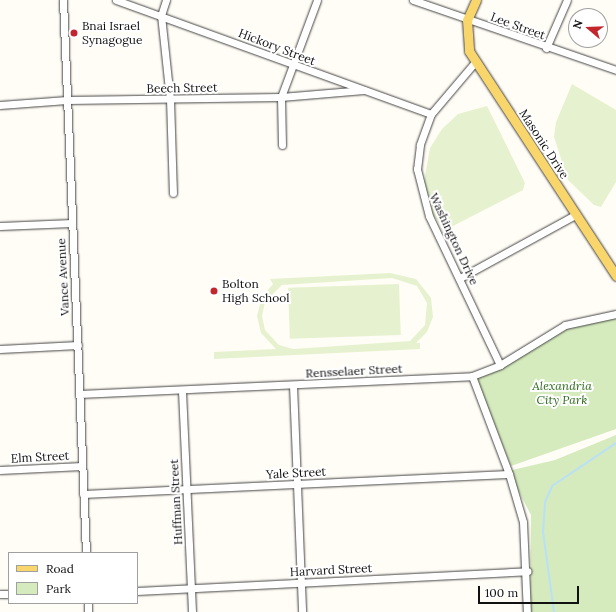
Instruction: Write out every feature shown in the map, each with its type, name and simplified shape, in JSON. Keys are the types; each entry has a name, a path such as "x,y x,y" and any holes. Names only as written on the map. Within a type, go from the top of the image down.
{"main road":[{"path":"467,20 476,0"},
{"name":"Masonic Drive","path":"467,20 466,36 476,61 616,276"}],"street":[{"name":"Vance Avenue","path":"63,0 86,552"},
{"name":"Hickory Street","path":"116,0 161,15 292,65 431,114"},
{"path":"166,0 161,15 170,99 173,193"},
{"path":"282,145 281,97 317,0"},
{"name":"Lee Street","path":"413,0 546,48 616,70"},
{"path":"546,48 567,0"},
{"name":"Washington Drive","path":"476,61 431,114 420,146 420,192 500,365"},
{"name":"Beech Street","path":"0,105 67,100 281,97 364,90"},
{"path":"460,278 576,215"},
{"path":"0,226 72,223"},
{"name":"Rensselaer Street","path":"79,394 472,376 500,365 565,325 616,314"},
{"path":"0,349 78,346"},
{"path":"472,376 509,474 523,522 527,571 527,612"},
{"path":"293,385 302,612"},
{"name":"Huffman Street","path":"182,390 192,612"},
{"name":"Elm Street","path":"0,470 82,466"},
{"name":"Yale Street","path":"83,494 509,474"},
{"name":"Harvard Street","path":"138,591 527,571"}],"green space":[{"path":"572,84 616,110 616,182 601,207 594,205 568,180 554,137 556,122"},
{"path":"487,106 525,183 523,190 445,230 433,215 424,182 430,148 442,129 458,114"},
{"path":"390,273 416,279 431,298 433,317 427,332 416,343 420,343 420,349 214,359 214,352 276,349 261,333 257,316 262,297 273,284 270,279","holes":["392,278 417,286 427,303 425,325 410,341 293,349 279,345 265,330 262,316 265,302 282,285"]},
{"path":"399,284 401,335 290,339 288,288"},
{"name":"Alexandria City Park","path":"616,315 616,429 511,466 476,378 566,327"},
{"path":"616,435 616,612 530,612 531,515 508,471 555,460"}],"waterway":[{"path":"554,612 543,532 545,502 552,486 616,443"}],"place":[{"name":"Bnai Israel Synagogue","path":"74,33"},
{"name":"Bolton High School","path":"214,291"}]}
